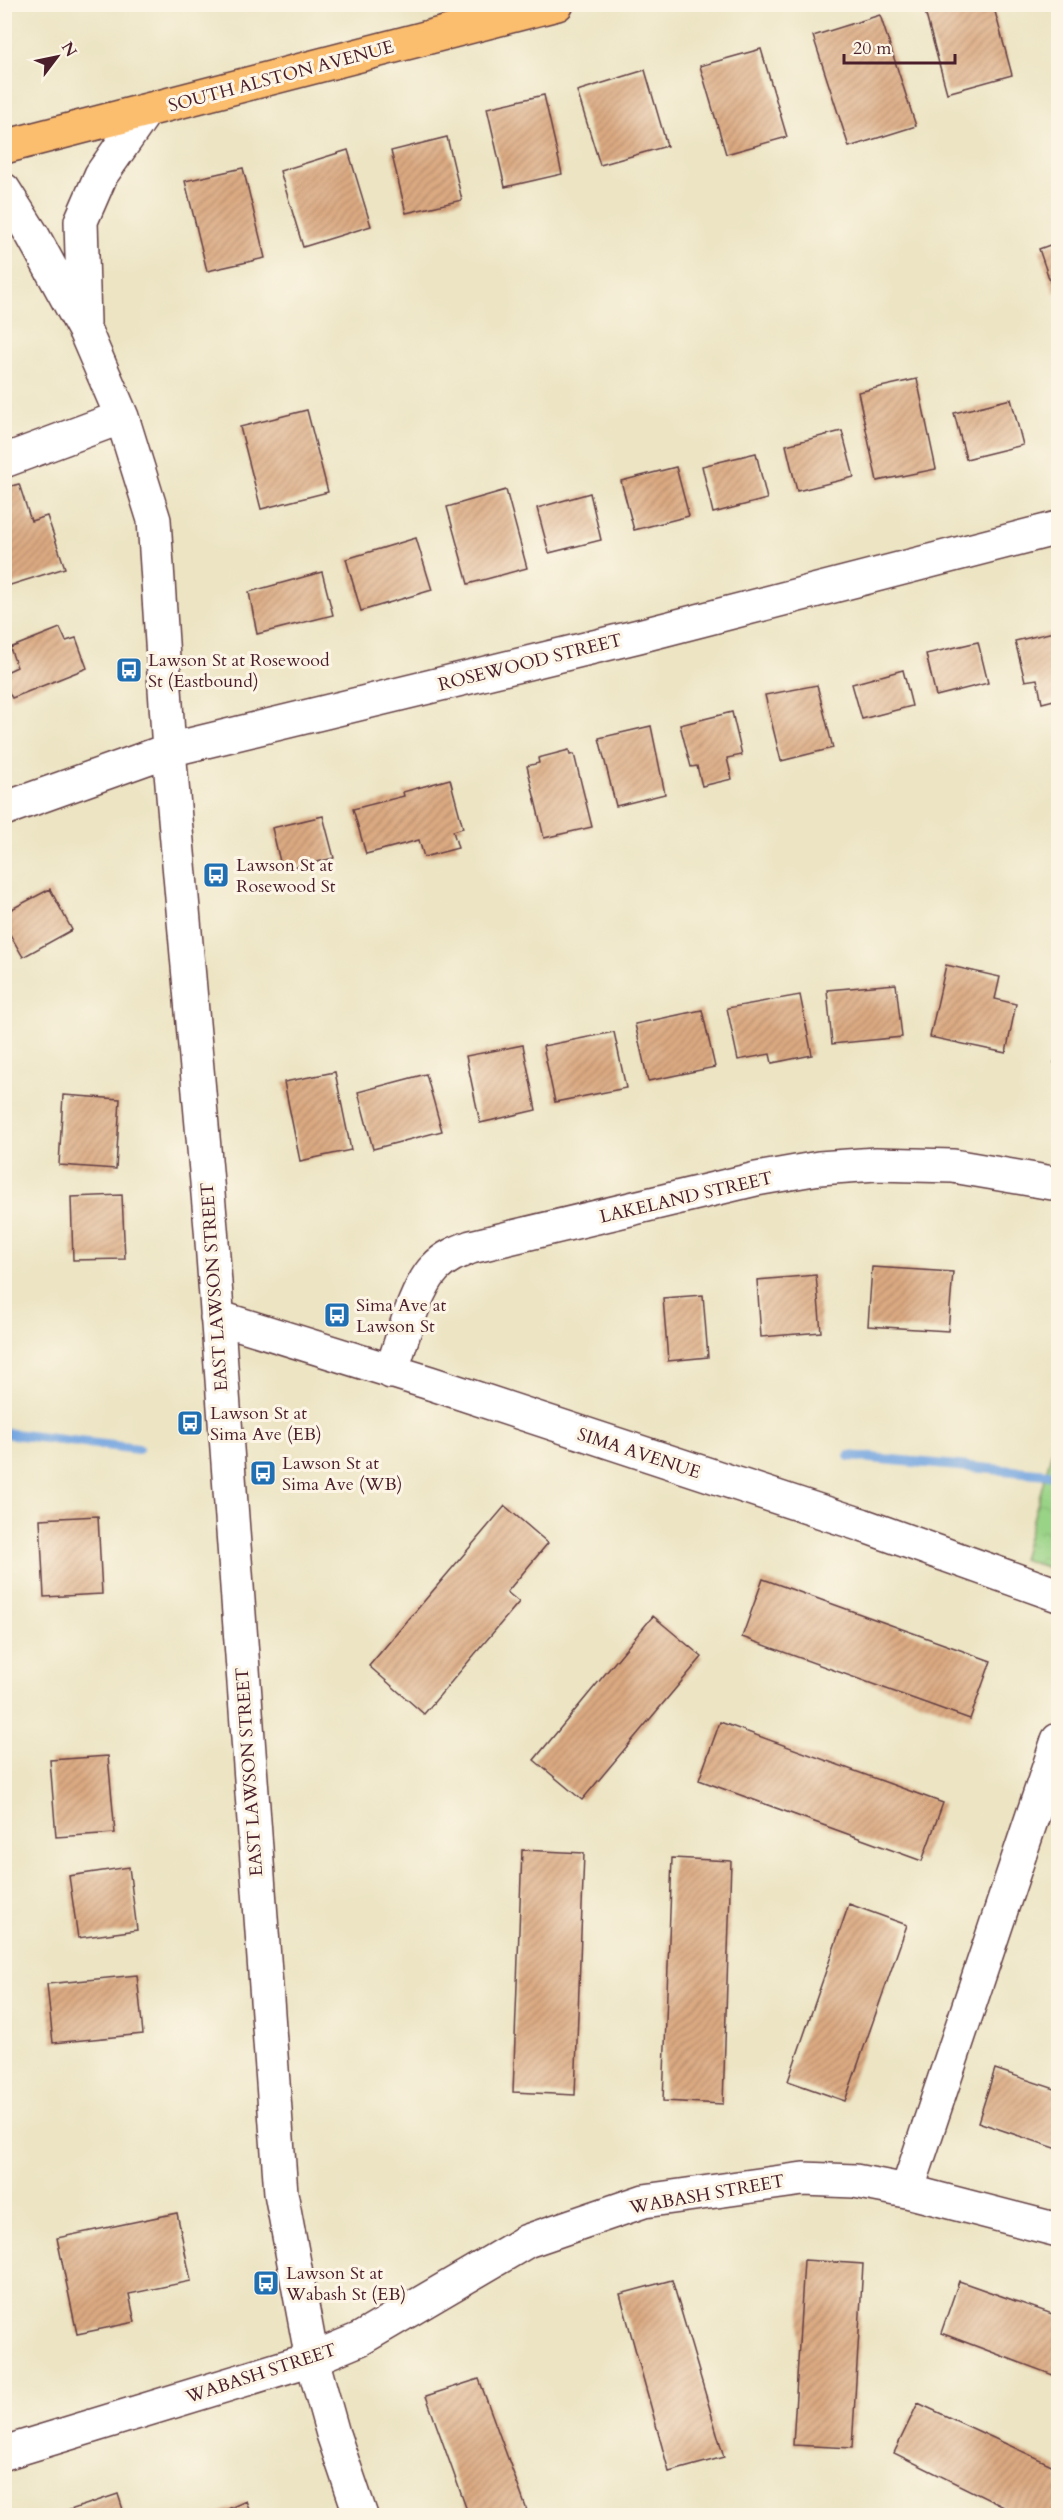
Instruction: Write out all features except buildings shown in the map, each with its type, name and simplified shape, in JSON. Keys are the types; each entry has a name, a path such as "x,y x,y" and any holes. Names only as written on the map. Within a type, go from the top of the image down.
{"main road":[{"name":"SOUTH ALSTON AVENUE","path":"4,147 557,4"}],"street":[{"path":"85,331 81,221 101,175 145,112"},
{"name":"EAST LAWSON STREET","path":"4,190 33,236 85,331 122,417 154,520 169,750 217,1317 281,2193 312,2359 333,2434 361,2516"},
{"path":"4,461 122,417"},
{"name":"ROSEWOOD STREET","path":"4,809 169,750 639,636 1059,528"},
{"name":"LAKELAND STREET","path":"391,1372 422,1287 434,1268 453,1254 471,1247 756,1179 819,1168 876,1164 953,1166 1059,1184"},
{"name":"SIMA AVENUE","path":"217,1317 862,1525 1059,1595"},
{"path":"907,2191 1059,1740"},
{"name":"WABASH STREET","path":"4,2453 312,2359 360,2339 527,2241 644,2201 738,2186 803,2179 855,2181 907,2191 1059,2230"}],"green space":[{"path":"1058,1429 1058,1571 1022,1559"}],"waterway":[{"path":"4,1433 138,1449"},
{"path":"849,1456 1058,1475"}],"place":[{"name":"Lawson St at Rosewood St (Eastbound)","path":"129,670"},
{"name":"Lawson St at Rosewood St","path":"216,875"},
{"name":"Sima Ave at Lawson St","path":"337,1315"},
{"name":"Lawson St at Sima Ave (EB)","path":"190,1423"},
{"name":"Lawson St at Sima Ave (WB)","path":"263,1473"},
{"name":"Lawson St at Wabash St (EB)","path":"266,2283"}]}
